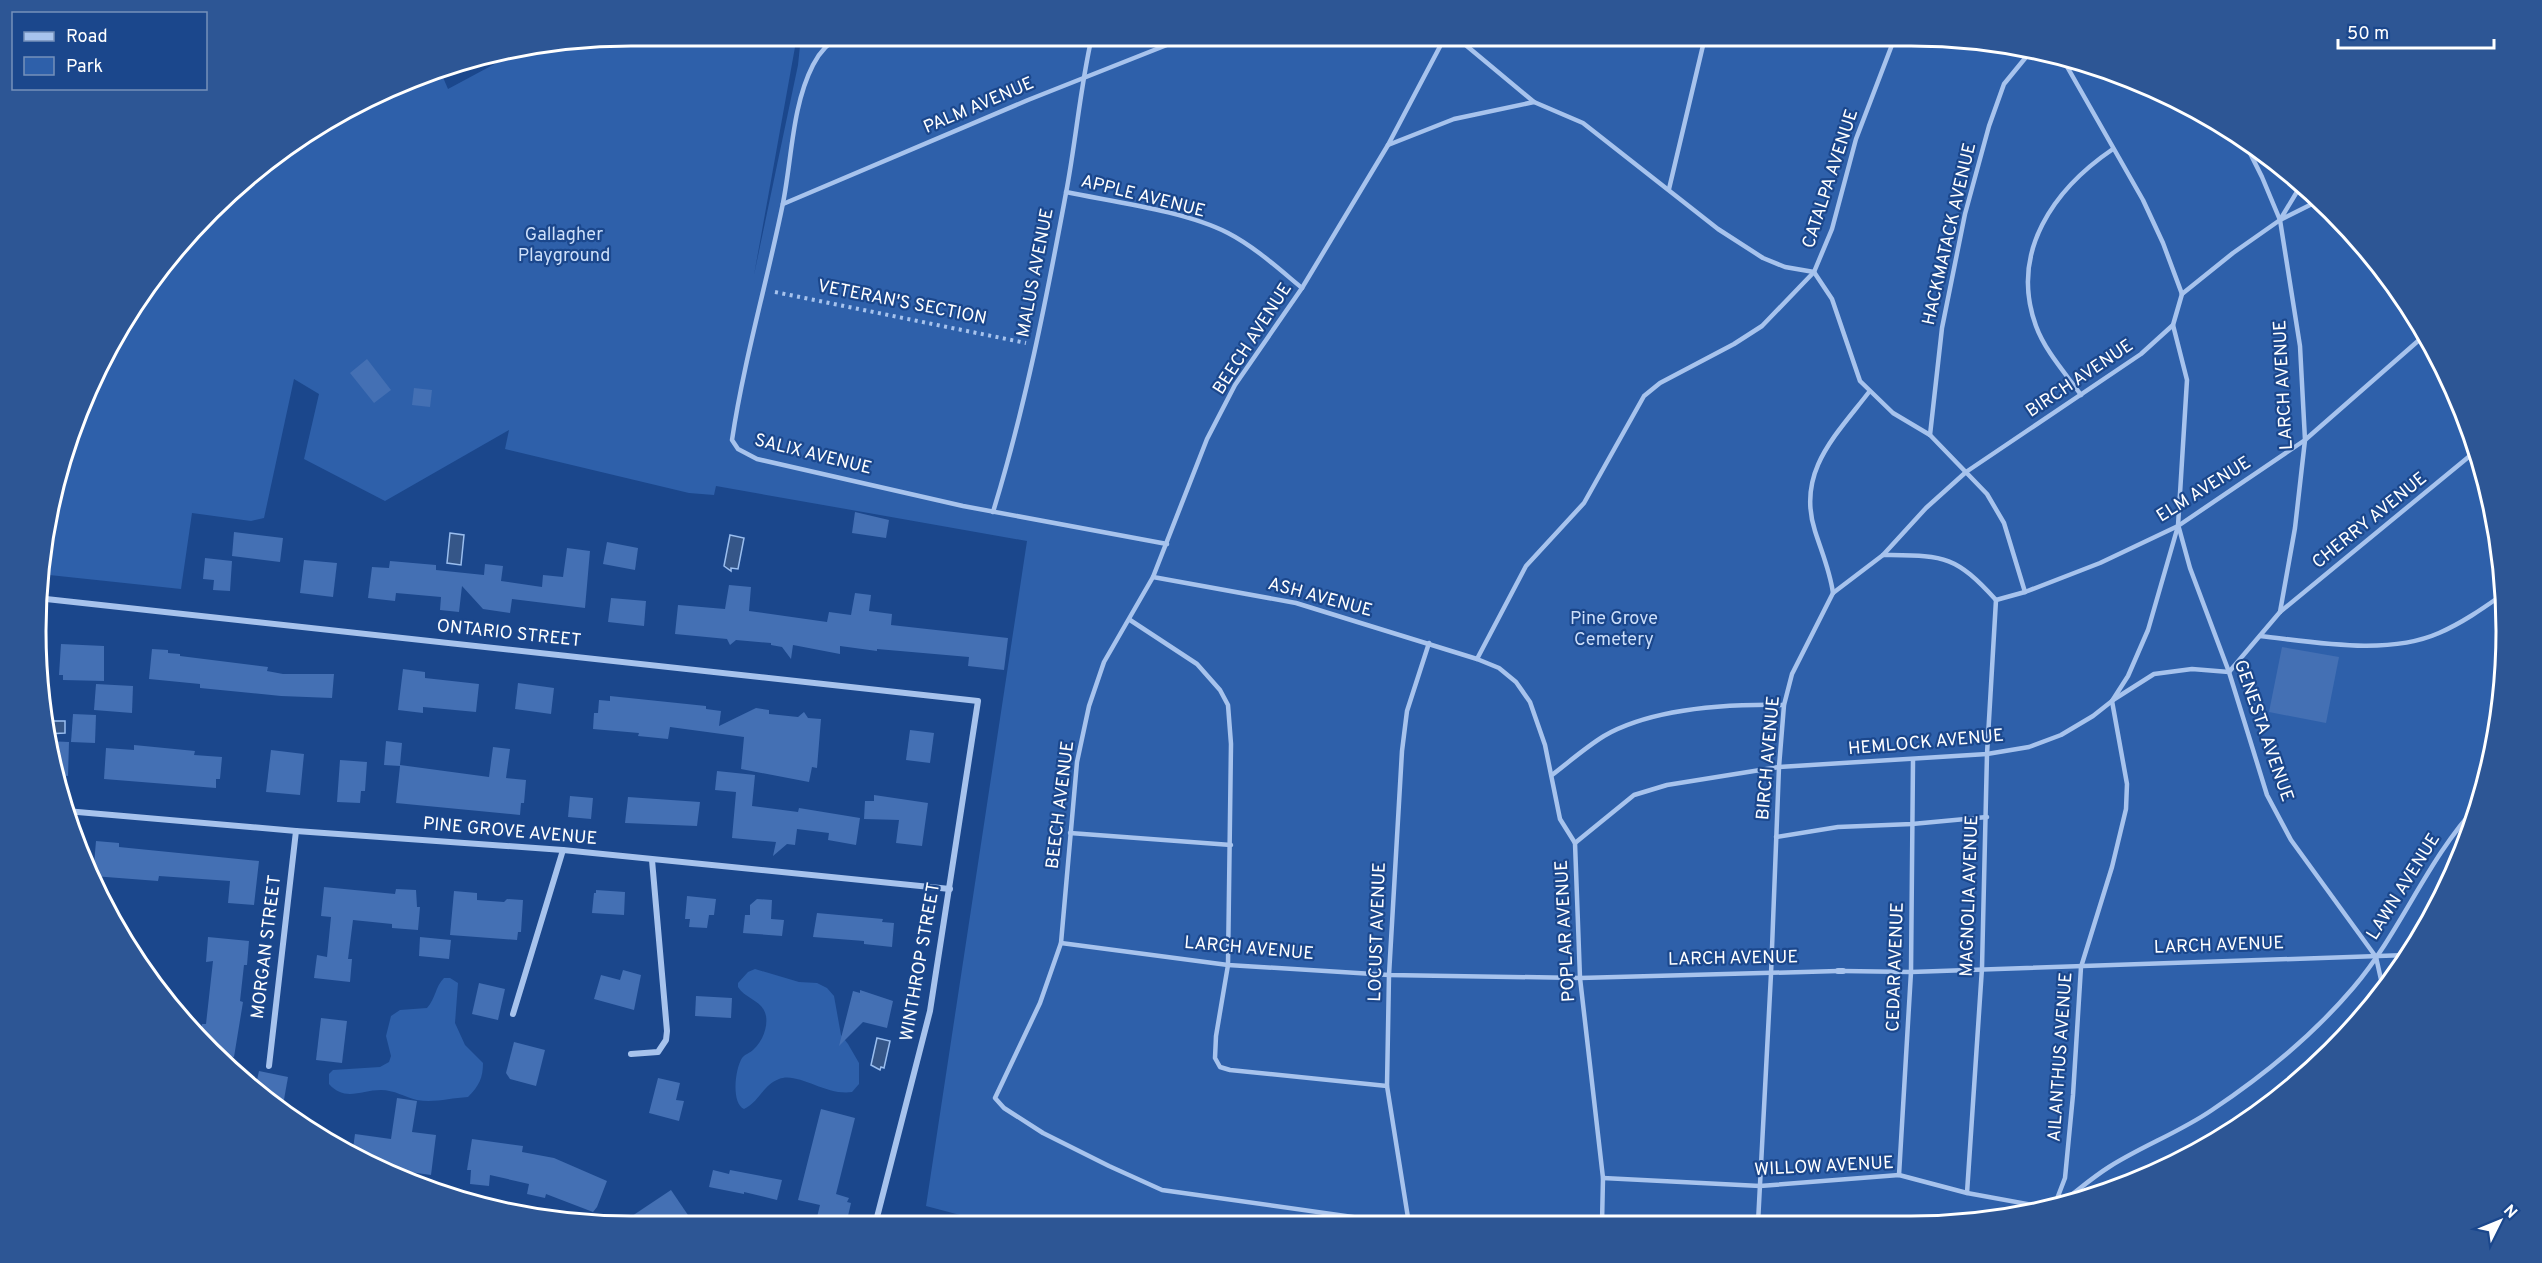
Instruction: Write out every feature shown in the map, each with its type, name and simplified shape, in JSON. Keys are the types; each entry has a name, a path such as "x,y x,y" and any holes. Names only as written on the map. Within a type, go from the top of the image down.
{"street":[{"name":"ONTARIO STREET","path":"48,599 978,701"},
{"name":"WINTHROP STREET","path":"877,1216 930,1011 978,701"},
{"name":"PINE GROVE AVENUE","path":"75,812 296,831 563,850 950,889"},
{"name":"MORGAN STREET","path":"269,1066 296,831"},
{"path":"513,1014 563,850"},
{"path":"631,1054 658,1052 668,1031 652,860"}],"lane":[{"name":"SALIX AVENUE","path":"828,46 813,64 801,97 783,204 762,289 735,421 732,440 738,449 757,459 993,512 1167,544"},
{"name":"MALUS AVENUE","path":"993,512 1022,410 1066,192 1082,80 1090,46"},
{"name":"PALM AVENUE","path":"783,204 1028,100 1165,46"},
{"name":"BEECH AVENUE","path":"1346,1216 1162,1190 1071,1147 1004,1108 995,1098 1040,1003 1061,943 1077,762 1089,706 1104,662 1153,577 1207,440 1235,385 1302,288 1388,145 1440,46"},
{"path":"1467,46 1534,102 1582,123 1718,229 1763,258 1785,267 1814,272"},
{"path":"1669,189 1703,46"},
{"name":"CATALPA AVENUE","path":"1869,392 1860,381 1832,299 1814,272 1832,229 1856,140 1892,46"},
{"name":"HACKMATACK AVENUE","path":"1930,435 1942,328 1965,214 1989,126 2004,84 2025,58"},
{"path":"2068,68 2153,222 2182,294 2174,325"},
{"path":"1388,145 1454,119 1534,102"},
{"path":"2081,395 2036,328 2029,300 2029,273 2035,242 2048,210 2090,164 2113,148"},
{"name":"LARCH AVENUE","path":"2252,156 2280,220 2300,346 2305,440 2295,528 2280,612"},
{"name":"APPLE AVENUE","path":"1066,192 1177,215 1227,232 1269,260 1302,288"},
{"path":"2280,220 2297,192"},
{"path":"2182,294 2233,253 2280,220 2310,205"},
{"path":"1477,659 1526,566 1584,503 1644,396 1660,383 1734,344 1762,326 1814,272"},
{"name":"BIRCH AVENUE","path":"1758,1216 1779,767 1784,705 1792,674 1833,593 1883,555 1926,508 1966,472 2141,354 2174,325"},
{"name":"HEMLOCK AVENUE","path":"1575,843 1634,795 1667,785 1779,767 1913,760 1987,754 2029,747 2061,735 2093,716 2112,701 2128,676 2148,630 2178,526 2187,380 2174,325"},
{"name":"ELM AVENUE","path":"1996,600 2025,592 2100,563 2178,526 2305,440 2418,341"},
{"path":"1833,593 1830,569 1814,530 1809,493 1816,466 1829,443 1869,392 1893,413 1930,435 1987,495 2004,523 2025,592"},
{"name":"CHERRY AVENUE","path":"2280,612 2469,457"},
{"name":"GENESTA AVENUE","path":"2178,526 2197,589 2229,672 2267,795 2286,831 2321,885 2376,957 2381,980"},
{"path":"1883,555 1931,556 1951,561 1972,574 1996,600"},
{"name":"ASH AVENUE","path":"1153,577 1296,603 1477,659"},
{"name":"MAGNOLIA AVENUE","path":"1967,1193 1982,968 1987,754 1996,600"},
{"path":"2259,636 2326,643 2392,645 2437,634 2470,617 2494,600"},
{"path":"2112,701 2154,674 2192,669 2229,672 2280,612"},
{"path":"1130,620 1197,664 1221,690 1228,705 1231,744 1228,965 1216,1036 1215,1058 1220,1066 1230,1070 1387,1086"},
{"name":"LOCUST AVENUE","path":"1408,1216 1387,1086 1389,975 1402,751 1407,711 1429,643"},
{"name":"POPLAR AVENUE","path":"1477,659 1499,668 1516,682 1530,702 1552,775 1560,819 1575,843 1580,978 1603,1179 1602,1216"},
{"name":"AILANTHUS AVENUE","path":"2057,1198 2065,1178 2073,1095 2080,967 2112,867 2126,809 2127,784 2112,701"},
{"path":"1552,775 1605,736 1653,717 1744,705 1784,705"},
{"name":"CEDAR AVENUE","path":"1899,1175 1911,972 1913,760"},
{"path":"1776,837 1838,827 1912,824 1986,817"},
{"name":"LAWN AVENUE","path":"2376,957 2464,821"},
{"path":"1070,833 1231,845"},
{"name":"LARCH AVENUE","path":"1061,943 1228,965 1389,975 1580,978 1841,971 1911,972 2398,956"},
{"path":"2074,1193 2108,1168 2211,1111 2270,1068 2353,988 2376,957"},
{"name":"WILLOW AVENUE","path":"1603,1179 1760,1186 1899,1175 1967,1193 2029,1204"}],"path":[{"name":"VETERAN'S SECTION","path":"762,289 1014,339 1035,346"}],"green space":[{"name":"Pine Grove Cemetery","path":"632,46 795,46 754,275 798,65 800,46 1910,46 1949,48 2025,58 2062,66 2134,91 2203,125 2236,145 2267,167 2324,218 2375,275 2397,306 2435,373 2451,408 2476,480 2484,517 2494,593 2496,632 2490,708 2484,746 2476,783 2451,855 2417,924 2375,988 2324,1045 2296,1071 2267,1096 2203,1138 2134,1172 2062,1197 1987,1211 1910,1216 964,1216 926,1206 1027,541 716,486 714,495 689,493 505,449 509,430 385,501 304,459 319,394 294,379 264,518 251,521 192,513 181,589 50,575 66,480 91,408 125,339 167,275 218,218 275,167 306,145 373,107 408,91 443,78 448,89 498,62 555,52"},
{"path":"755,969 799,982 817,983 827,988 834,996 841,1035 859,1063 859,1084 852,1092 832,1091 786,1077 769,1085 749,1106 744,1109 740,1106 736,1093 736,1077 740,1063 743,1057 759,1043 766,1025 766,1016 761,1006 738,987 738,983 748,972"},
{"path":"444,978 450,978 458,983 455,1023 465,1045 483,1063 480,1081 468,1097 423,1101 386,1090 347,1094 341,1093 329,1084 329,1074 333,1070 380,1067 389,1062 391,1056 386,1036 391,1016 400,1010 427,1008"}],"shaded area":[{"path":"450,533 464,535 461,565 447,563"},
{"path":"730,535 744,538 738,569 731,568 731,571 724,566"},
{"path":"54,721 65,721 65,733 56,733"},
{"path":"877,1038 890,1041 884,1068 881,1067 880,1070 871,1065"}],"building":[{"path":"367,359 391,390 374,403 350,373"},
{"path":"414,388 432,390 430,407 412,405"},
{"path":"855,512 889,520 886,538 852,533"},
{"path":"234,532 283,538 280,562 232,556"},
{"path":"607,542 638,548 635,570 603,564"},
{"path":"567,548 590,551 585,608 512,599 510,613 483,609 462,586 459,612 440,610 441,597 396,593 395,601 368,598 372,567 389,568 390,561 436,565 436,570 484,575 485,564 503,566 501,581 542,587 543,575 563,577"},
{"path":"205,558 232,561 230,591 213,590 214,580 203,579"},
{"path":"304,560 337,563 333,597 300,593"},
{"path":"729,585 751,587 749,611 827,622 829,612 851,615 855,593 871,595 869,611 892,614 891,625 1008,638 1004,670 968,666 969,657 877,649 877,651 840,646 840,654 793,645 791,659 782,647 771,645 771,643 736,640 730,645 727,639 675,634 678,605 725,609"},
{"path":"611,598 646,601 644,626 608,622"},
{"path":"61,644 104,646 104,681 63,680 63,675 59,675"},
{"path":"2282,647 2339,657 2326,723 2269,712"},
{"path":"152,649 168,650 168,653 180,654 180,656 268,667 267,671 283,674 334,674 332,698 281,696 200,688 200,684 149,679"},
{"path":"403,669 425,672 425,678 479,684 476,712 423,707 423,713 398,710"},
{"path":"518,683 554,688 551,714 515,709"},
{"path":"96,684 133,686 132,713 94,710"},
{"path":"610,696 706,706 706,709 721,711 719,726 756,708 769,710 769,714 798,717 804,712 808,718 821,719 817,768 812,767 809,782 741,769 744,737 670,727 668,739 638,736 639,733 593,729 594,713 598,713 599,700 610,701"},
{"path":"73,714 96,715 95,743 71,742"},
{"path":"910,730 934,733 930,763 906,760"},
{"path":"57,741 69,742 68,776 64,776"},
{"path":"386,741 402,743 400,765 489,777 493,747 510,749 506,778 526,780 524,803 521,803 520,815 396,803 400,766 384,765"},
{"path":"134,745 195,751 194,755 222,757 220,779 216,779 216,788 104,779 106,748 134,750"},
{"path":"271,750 304,754 300,795 266,792"},
{"path":"340,760 367,762 365,791 361,791 360,803 337,802"},
{"path":"717,771 755,775 752,806 798,812 799,808 860,818 856,845 828,840 829,833 797,829 795,845 787,844 773,856 776,842 732,838 736,792 715,790"},
{"path":"874,795 928,803 922,846 896,843 899,820 864,819 865,801 874,801"},
{"path":"570,796 593,798 591,819 568,817"},
{"path":"628,797 700,802 697,826 625,823"},
{"path":"96,841 119,843 119,847 259,861 254,905 228,903 230,881 159,876 158,881 101,877 94,862"},
{"path":"324,887 395,894 396,889 416,890 417,907 420,907 418,930 392,928 392,924 353,920 348,959 352,959 350,982 314,978 317,955 327,957 331,917 321,916"},
{"path":"596,890 625,892 624,915 592,913"},
{"path":"454,891 477,893 477,900 504,902 507,899 523,900 521,932 518,932 517,940 450,935"},
{"path":"687,896 716,899 714,915 709,915 707,928 689,927 690,919 685,919"},
{"path":"757,899 772,900 771,919 784,920 782,936 743,933 745,915 750,915 750,905"},
{"path":"817,913 883,919 882,922 894,923 892,947 864,944 864,941 813,937"},
{"path":"208,937 249,941 247,965 244,965 240,1001 243,1002 234,1057 230,1056 202,1027 202,1024 206,1024 213,961 206,962"},
{"path":"420,937 451,940 449,959 419,956"},
{"path":"623,970 641,975 634,1010 594,999 601,975 620,980"},
{"path":"479,983 505,989 498,1020 472,1014"},
{"path":"860,990 893,1001 887,1028 863,1022 839,1046 853,991 860,993"},
{"path":"696,996 732,998 731,1018 695,1016"},
{"path":"321,1018 347,1021 342,1063 316,1060"},
{"path":"514,1042 545,1050 536,1086 510,1079 506,1073"},
{"path":"259,1071 288,1077 284,1102 275,1096 257,1080"},
{"path":"658,1078 680,1083 676,1100 684,1101 679,1121 649,1113"},
{"path":"397,1098 417,1101 412,1132 436,1135 431,1175 407,1172 353,1146 355,1134 391,1139"},
{"path":"821,1109 855,1118 836,1194 849,1198 847,1202 851,1203 848,1216 817,1216 820,1205 798,1200"},
{"path":"472,1139 523,1146 522,1152 554,1158 607,1181 597,1207 593,1212 546,1194 545,1198 527,1194 529,1184 490,1175 489,1186 470,1184 471,1170 467,1170"},
{"path":"713,1170 729,1174 730,1170 782,1180 777,1200 709,1187"},
{"path":"671,1190 689,1216 632,1216"}],"park label":[{"name":"Gallagher Playground","path":"564,245"}]}
